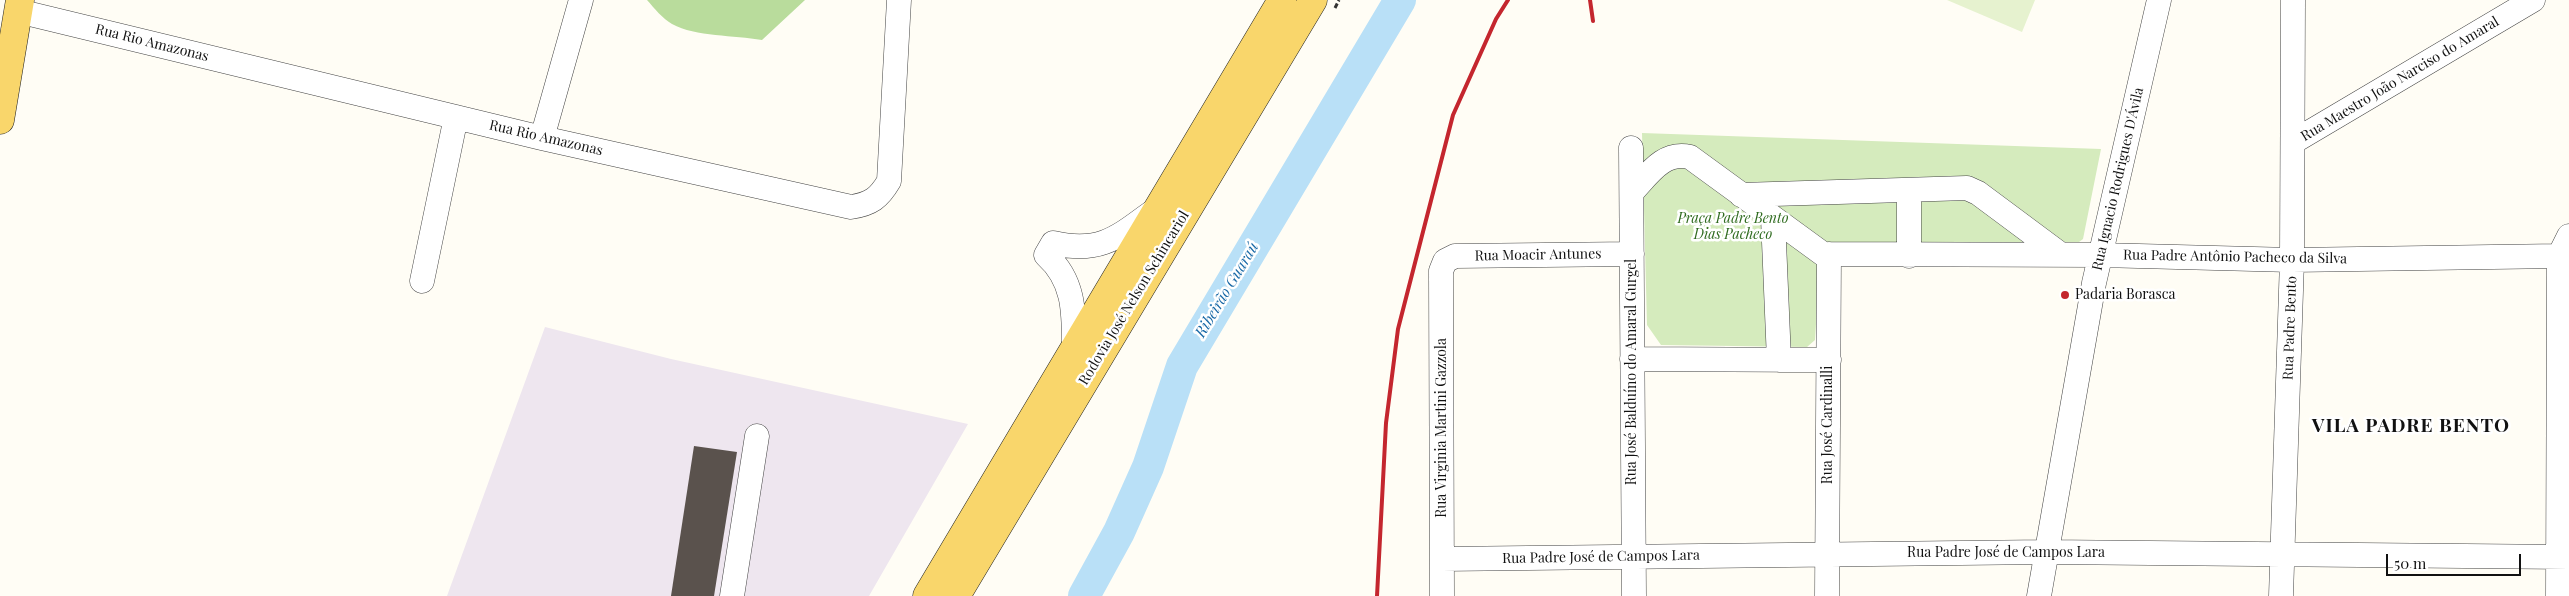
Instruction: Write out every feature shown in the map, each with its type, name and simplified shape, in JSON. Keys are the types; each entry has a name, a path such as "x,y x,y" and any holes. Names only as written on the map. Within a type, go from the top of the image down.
{"main road":[{"name":"Rodovia José Nelson Schincariol","path":"927,596 1282,0"},
{"name":"Rodovia José Nelson Schincariol","path":"956,596 1313,0"},
{"path":"0,120 19,5"}],"street":[{"path":"542,138 581,0"},
{"name":"Rua Rio Amazonas","path":"19,5 542,138 851,207 869,204 881,194 889,181 899,0"},
{"name":"Rua Ignacio Rodrigues D'Ávila","path":"2039,596 2100,254 2158,0"},
{"name":"Rua Padre Bento","path":"2281,596 2292,260 2293,0"},
{"name":"Rua Maestro João Narciso do Amaral","path":"2293,142 2533,0"},
{"path":"422,281 456,117"},
{"name":"Rua José Balduíno do Amaral Gurgel","path":"1631,148 1634,596"},
{"path":"1632,192 1666,158 1680,155 1690,157 1823,254 1829,254"},
{"path":"1741,195 1967,188 1978,193 2060,254"},
{"path":"1909,190 1909,256"},
{"path":"1074,349 1073,308 1070,288 1060,270 1046,255 1053,243 1086,247 1107,243 1158,208"},
{"path":"1773,218 1780,360"},
{"path":"2558,596 2564,557 2564,246"},
{"name":"Rua Padre Antônio Pacheco da Silva","path":"1829,254 1909,256 2100,254 2292,260 2564,246"},
{"name":"Rua Moacir Antunes","path":"1445,261 1455,256 1632,254"},
{"name":"Rua José Cardinalli","path":"1827,596 1829,254"},
{"name":"Rua Virginia Martini Gazzola","path":"1442,596 1441,270 1445,261"},
{"path":"1632,359 1829,360"},
{"path":"732,596 757,436"},
{"name":"Rua Padre José de Campos Lara","path":"1442,559 2046,552 2564,557"}],"shaded area":[{"path":"545,327 671,359 968,424 869,596 447,596"}],"green space":[{"path":"647,0 805,0 762,40 704,33 682,28 665,19"},
{"path":"1947,0 2035,0 2022,32"},
{"name":"Praça Padre Bento Dias Pacheco","path":"1642,133 2101,149 2083,239 2079,242 1821,243 1815,340 1807,347 1661,345 1647,325"}],"building":[{"path":"694,446 737,452 714,596 671,596"}],"waterway":[{"name":"Ribeirão Guaraú","path":"1084,596 1119,532 1148,467 1182,366 1400,0"}],"railway":[{"path":"1377,596 1386,423 1398,329 1453,115 1496,19 1508,0"},
{"path":"1590,0 1593,21"}],"place":[{"name":"Padaria Borasca","path":"2065,295"}],"district":[{"name":"VILA PADRE BENTO","path":"2411,426"}]}
